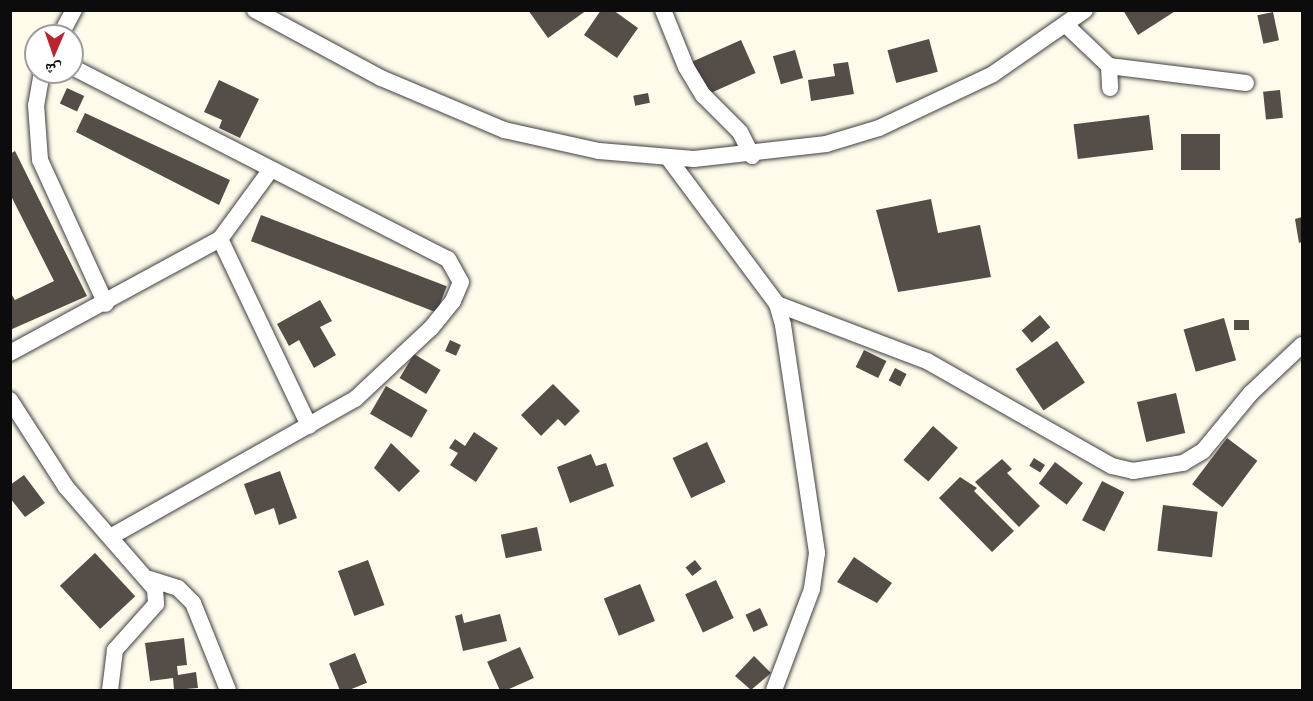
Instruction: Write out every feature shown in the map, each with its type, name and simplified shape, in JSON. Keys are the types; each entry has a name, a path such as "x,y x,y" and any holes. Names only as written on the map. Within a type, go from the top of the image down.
{"street":[{"path":"66,24 74,10"},
{"path":"255,10 381,78 504,130 600,151 669,159 752,156 826,144 920,111 993,74 1067,26 1085,10"},
{"path":"663,10 686,67 703,95 740,132 752,156"},
{"path":"1067,26 1109,66 1246,83"},
{"path":"1109,66 1110,88"},
{"path":"84,73 269,172 448,259 460,275 453,302 406,354 355,399 110,537"},
{"path":"40,84 36,105 40,160 106,304"},
{"path":"669,159 777,304 817,553 812,589 774,690"},
{"path":"10,353 106,304 220,239 269,172"},
{"path":"220,239 309,426"},
{"path":"777,304 927,361 1112,466 1132,471 1183,463 1203,451 1251,393 1302,345"},
{"path":"10,400 66,487 110,537 150,579 178,588 193,603 228,690"},
{"path":"110,690 115,650 156,604 150,579"}],"building":[{"path":"528,10 587,10 548,38"},
{"path":"601,10 613,10 638,28 617,58 584,35"},
{"path":"1123,10 1177,10 1138,35"},
{"path":"1273,12 1279,40 1263,44 1257,15"},
{"path":"929,39 938,72 896,83 887,50"},
{"path":"741,40 756,73 704,96 690,63"},
{"path":"795,50 803,78 781,84 773,56"},
{"path":"848,62 854,94 811,101 808,80 835,76 833,64"},
{"path":"219,80 259,99 240,138 219,128 222,120 204,112"},
{"path":"67,88 84,96 77,111 60,103"},
{"path":"1280,90 1283,118 1266,120 1263,92"},
{"path":"648,93 650,103 635,106 633,96"},
{"path":"85,113 230,180 219,205 76,132"},
{"path":"1149,115 1153,150 1078,159 1074,124"},
{"path":"1181,134 1220,134 1220,170 1181,170"},
{"path":"15,151 87,296 10,330 10,292 15,300 54,281 10,194 10,154"},
{"path":"931,199 938,233 980,225 991,277 898,292 876,210"},
{"path":"261,215 447,286 437,312 251,241"},
{"path":"1302,217 1302,242 1299,243 1295,219"},
{"path":"320,300 332,321 320,327 336,355 314,368 299,340 289,346 277,324"},
{"path":"1040,315 1050,327 1032,343 1022,330"},
{"path":"1224,318 1236,360 1196,372 1184,330"},
{"path":"1234,320 1249,320 1249,330 1234,330"},
{"path":"450,340 461,345 456,356 445,351"},
{"path":"1057,341 1085,382 1044,410 1016,369"},
{"path":"864,350 886,361 878,378 856,367"},
{"path":"414,354 441,370 426,394 400,378"},
{"path":"895,368 907,374 900,386 889,380"},
{"path":"553,384 580,411 565,426 558,419 541,436 521,415"},
{"path":"386,386 428,410 412,438 370,414"},
{"path":"1176,393 1185,433 1146,442 1137,402"},
{"path":"933,426 958,448 928,482 903,460"},
{"path":"474,432 498,448 476,482 450,465 458,453 449,448 455,439 465,446"},
{"path":"1227,438 1257,461 1222,507 1192,484"},
{"path":"707,442 726,482 691,498 673,458"},
{"path":"391,443 420,471 399,492 374,468"},
{"path":"591,454 596,466 606,463 614,486 570,503 557,467"},
{"path":"1034,458 1045,465 1040,473 1029,466"},
{"path":"1002,459 1012,469 1007,473 1040,506 1019,527 975,482"},
{"path":"1055,462 1083,483 1067,505 1039,484"},
{"path":"280,471 297,518 279,525 274,508 255,515 244,484"},
{"path":"24,475 45,503 25,517 10,498 10,485"},
{"path":"960,477 977,488 974,491 1014,531 992,552 939,498"},
{"path":"1102,481 1124,492 1104,532 1082,520"},
{"path":"1163,505 1218,512 1212,557 1157,551"},
{"path":"537,527 542,550 506,558 501,535"},
{"path":"95,553 135,596 100,629 60,586"},
{"path":"854,557 892,583 877,603 837,582"},
{"path":"368,560 384,605 354,616 338,571"},
{"path":"695,560 702,569 692,576 686,567"},
{"path":"716,580 734,618 703,632 685,594"},
{"path":"640,584 655,621 619,636 604,599"},
{"path":"760,608 768,625 754,632 745,615"},
{"path":"462,614 464,623 500,614 507,641 463,651 455,616"},
{"path":"184,638 187,665 177,666 178,675 196,672 198,688 174,690 173,678 150,681 145,643"},
{"path":"520,647 534,678 507,690 500,690 487,662"},
{"path":"355,653 367,683 349,690 340,690 329,663"},
{"path":"754,656 771,673 751,690 735,676"}]}
